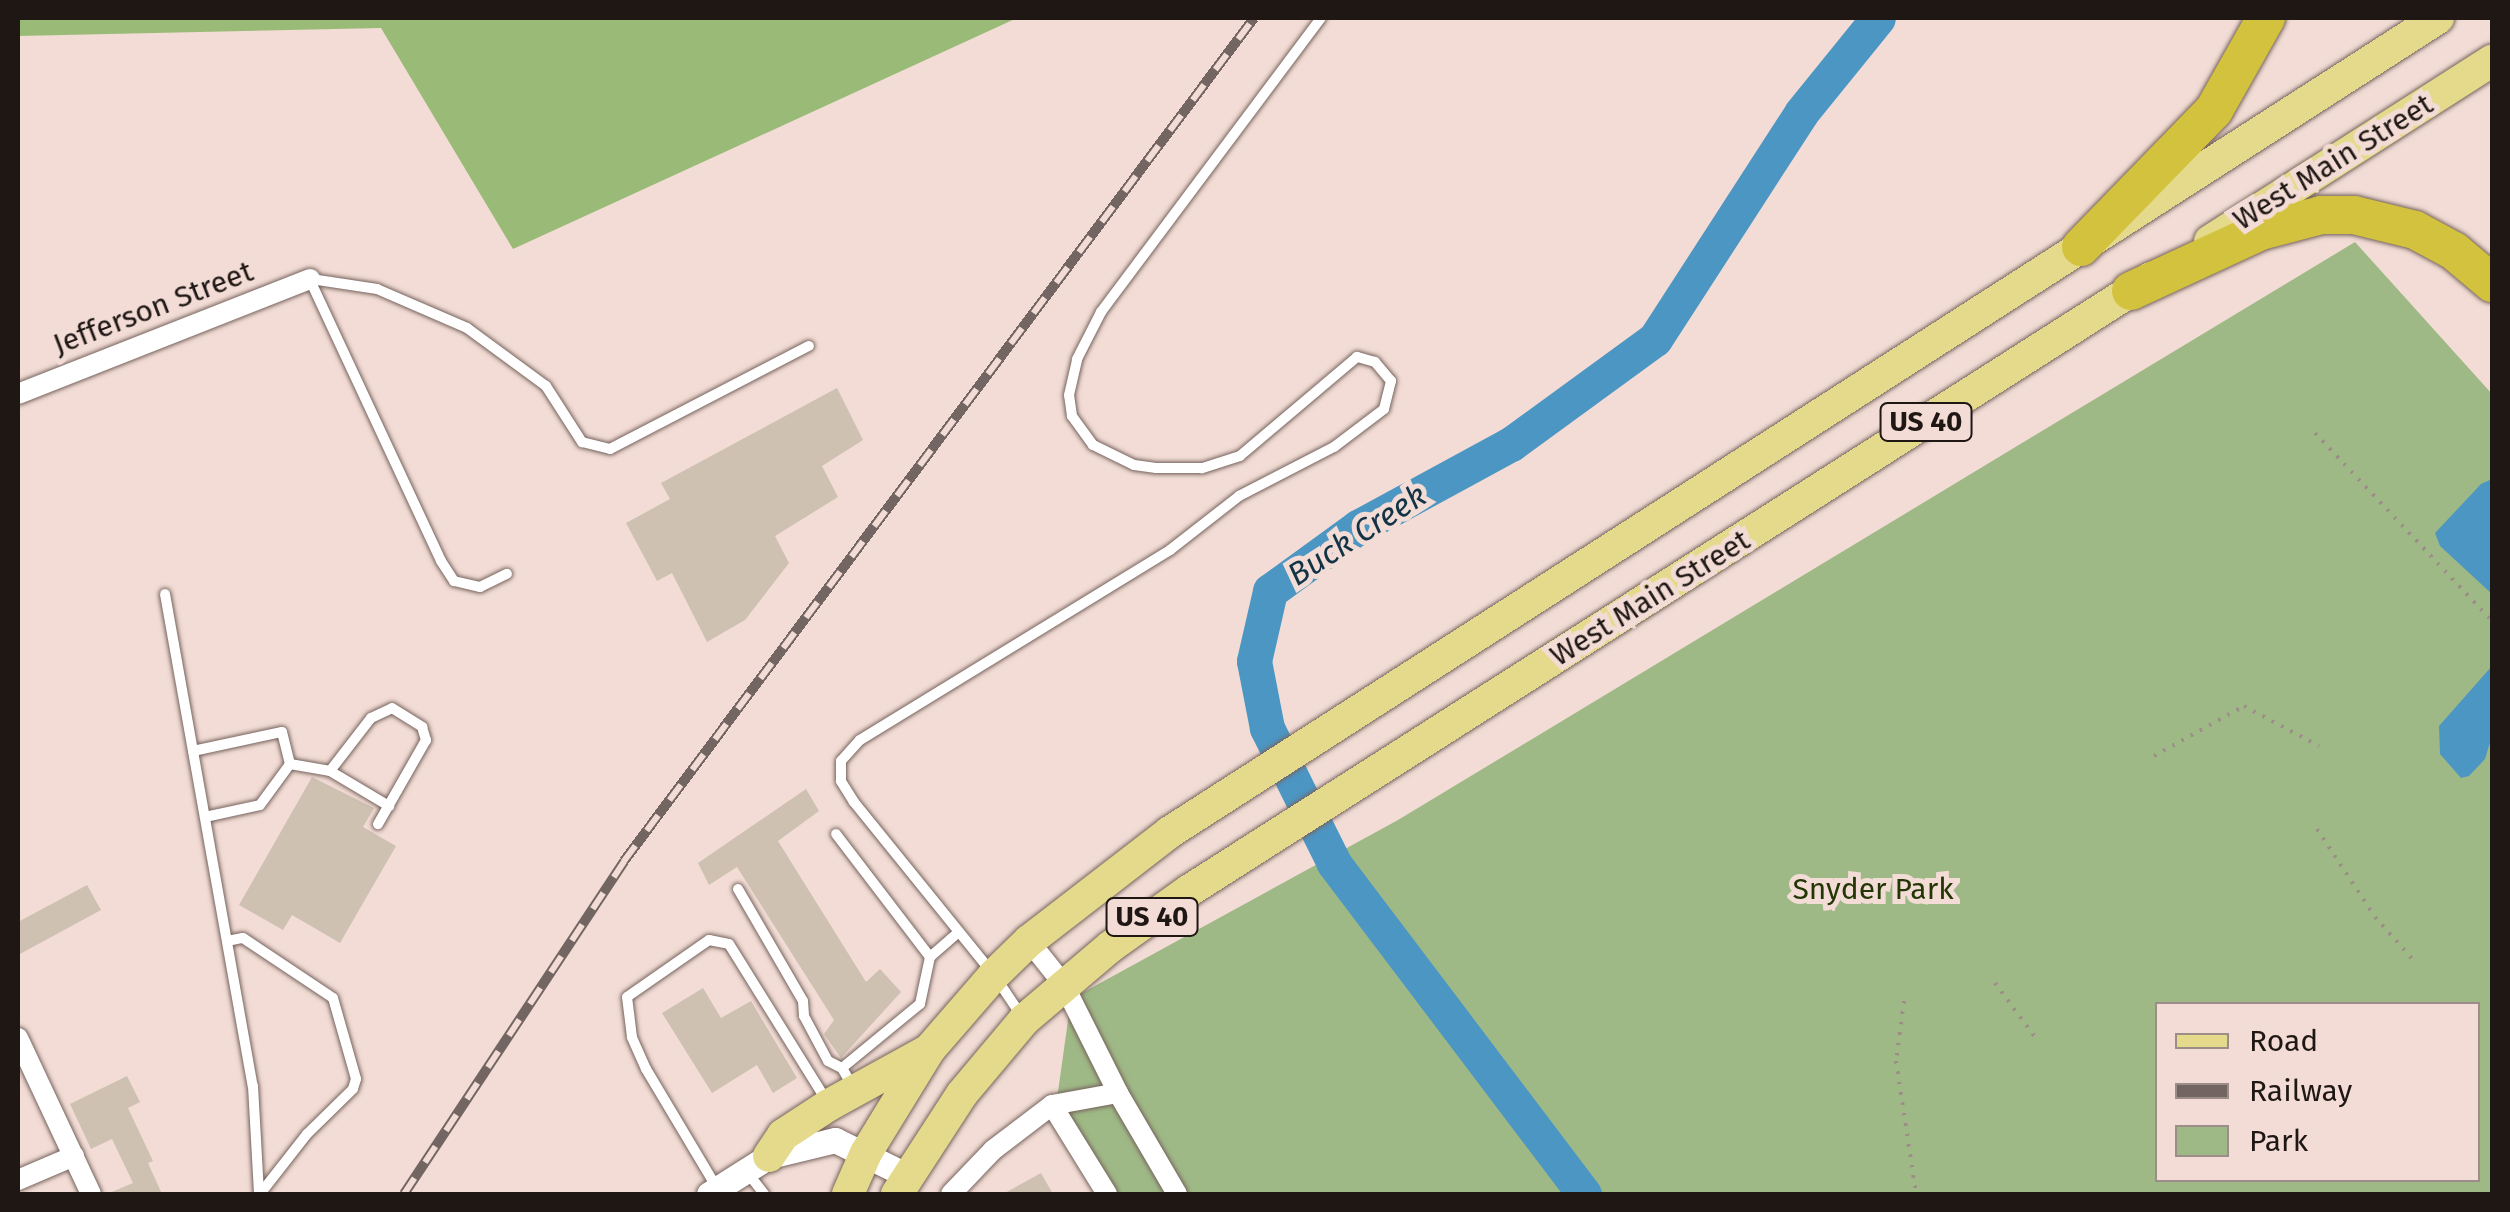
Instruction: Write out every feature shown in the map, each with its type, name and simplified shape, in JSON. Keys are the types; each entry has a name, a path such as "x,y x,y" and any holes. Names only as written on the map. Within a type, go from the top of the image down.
{"highway":[{"path":"2081,246 2214,110 2266,18"},
{"path":"2130,291 2260,232 2321,215 2354,215 2415,230 2454,251 2492,283"}],"main road":[{"name":"West Main Street","path":"866,1153 928,1050 994,975 1029,940 1170,832 2432,21"},
{"name":"West Main Street","path":"903,1185 962,1094 1024,1020 1190,890 2482,67"},
{"path":"757,1164 783,1135 842,1087 928,1050"},
{"name":"US 40","path":"848,1194 866,1153"}],"street":[{"name":"Jefferson Street","path":"18,394 310,279"},
{"path":"1029,940 1064,985 1118,1092 1177,1194"},
{"path":"18,1038 91,1194"},
{"path":"950,1194 992,1150 1052,1104 1118,1092"},
{"path":"1052,1104 1107,1194"},
{"name":"West Main Street","path":"713,1192 757,1164 835,1140 866,1153 903,1185"},
{"path":"18,1180 74,1156"}],"lane":[{"path":"1024,1020 994,975 854,802 840,781 842,761 860,740 1170,550 1239,496 1334,447 1384,409 1391,381 1375,362 1357,357 1240,456 1202,468 1134,465 1093,445 1072,416 1069,395 1076,358 1101,312 1322,18"},
{"path":"310,279 377,289 467,328 546,386 582,442 610,449 809,346"},
{"path":"310,279 442,562 454,580 480,587 507,574"},
{"path":"166,594 204,817 253,1086 259,1194 306,1134 353,1089 356,1079 333,998 243,938 227,941"},
{"path":"330,772 371,718 392,708 422,728 426,740 378,824"},
{"path":"193,751 282,732 290,764"},
{"path":"290,764 330,772 388,806"},
{"path":"204,817 260,805 290,764"},
{"path":"836,834 930,957"},
{"path":"738,889 803,1001 804,1016 842,1087"},
{"path":"842,1087 920,1004 930,957 959,932"},
{"path":"713,1192 646,1069 632,1037 627,997 709,940 729,944 842,1087"},
{"path":"757,1164 764,1194"}],"path":[{"path":"2315,433 2492,622"},
{"path":"2154,756 2244,706 2319,746"},
{"path":"2317,829 2375,917 2414,961"},
{"path":"1995,984 2035,1036"},
{"path":"1904,1002 1896,1061 1916,1194"}],"green space":[{"path":"18,18 1017,18 513,249 381,28 18,36"},
{"name":"Snyder Park","path":"2355,242 2492,394 2492,1194 1109,1194 1056,1106 1071,999 1398,820"}],"water":[{"path":"2492,479 2492,594 2440,546 2435,533 2481,484"},
{"path":"2492,666 2492,736 2485,759 2469,776 2461,778 2440,754 2439,726"}],"building":[{"path":"837,388 863,440 822,466 838,497 775,536 789,563 745,620 707,642 672,573 657,581 626,523 670,499 661,483"},
{"path":"312,777 374,808 363,827 396,846 340,943 292,915 283,930 239,905"},
{"path":"806,789 819,811 778,841 866,982 880,969 901,992 841,1058 824,1034 834,1020 737,867 709,885 698,863"},
{"path":"87,885 101,910 18,955 18,922"},
{"path":"703,988 721,1018 751,1001 797,1078 773,1093 757,1065 712,1093 662,1013"},
{"path":"127,1076 140,1102 128,1108 153,1161 148,1163 162,1194 107,1194 133,1183 112,1139 91,1149 70,1104"},
{"path":"1041,1173 1053,1194 1003,1194"}],"waterway":[{"name":"Buck Creek","path":"1584,1194 1334,863 1267,728 1254,661 1270,591 1358,527 1511,444 1655,339 1801,113 1878,18"}],"railway":[{"path":"404,1194 624,861 1254,18"}]}
